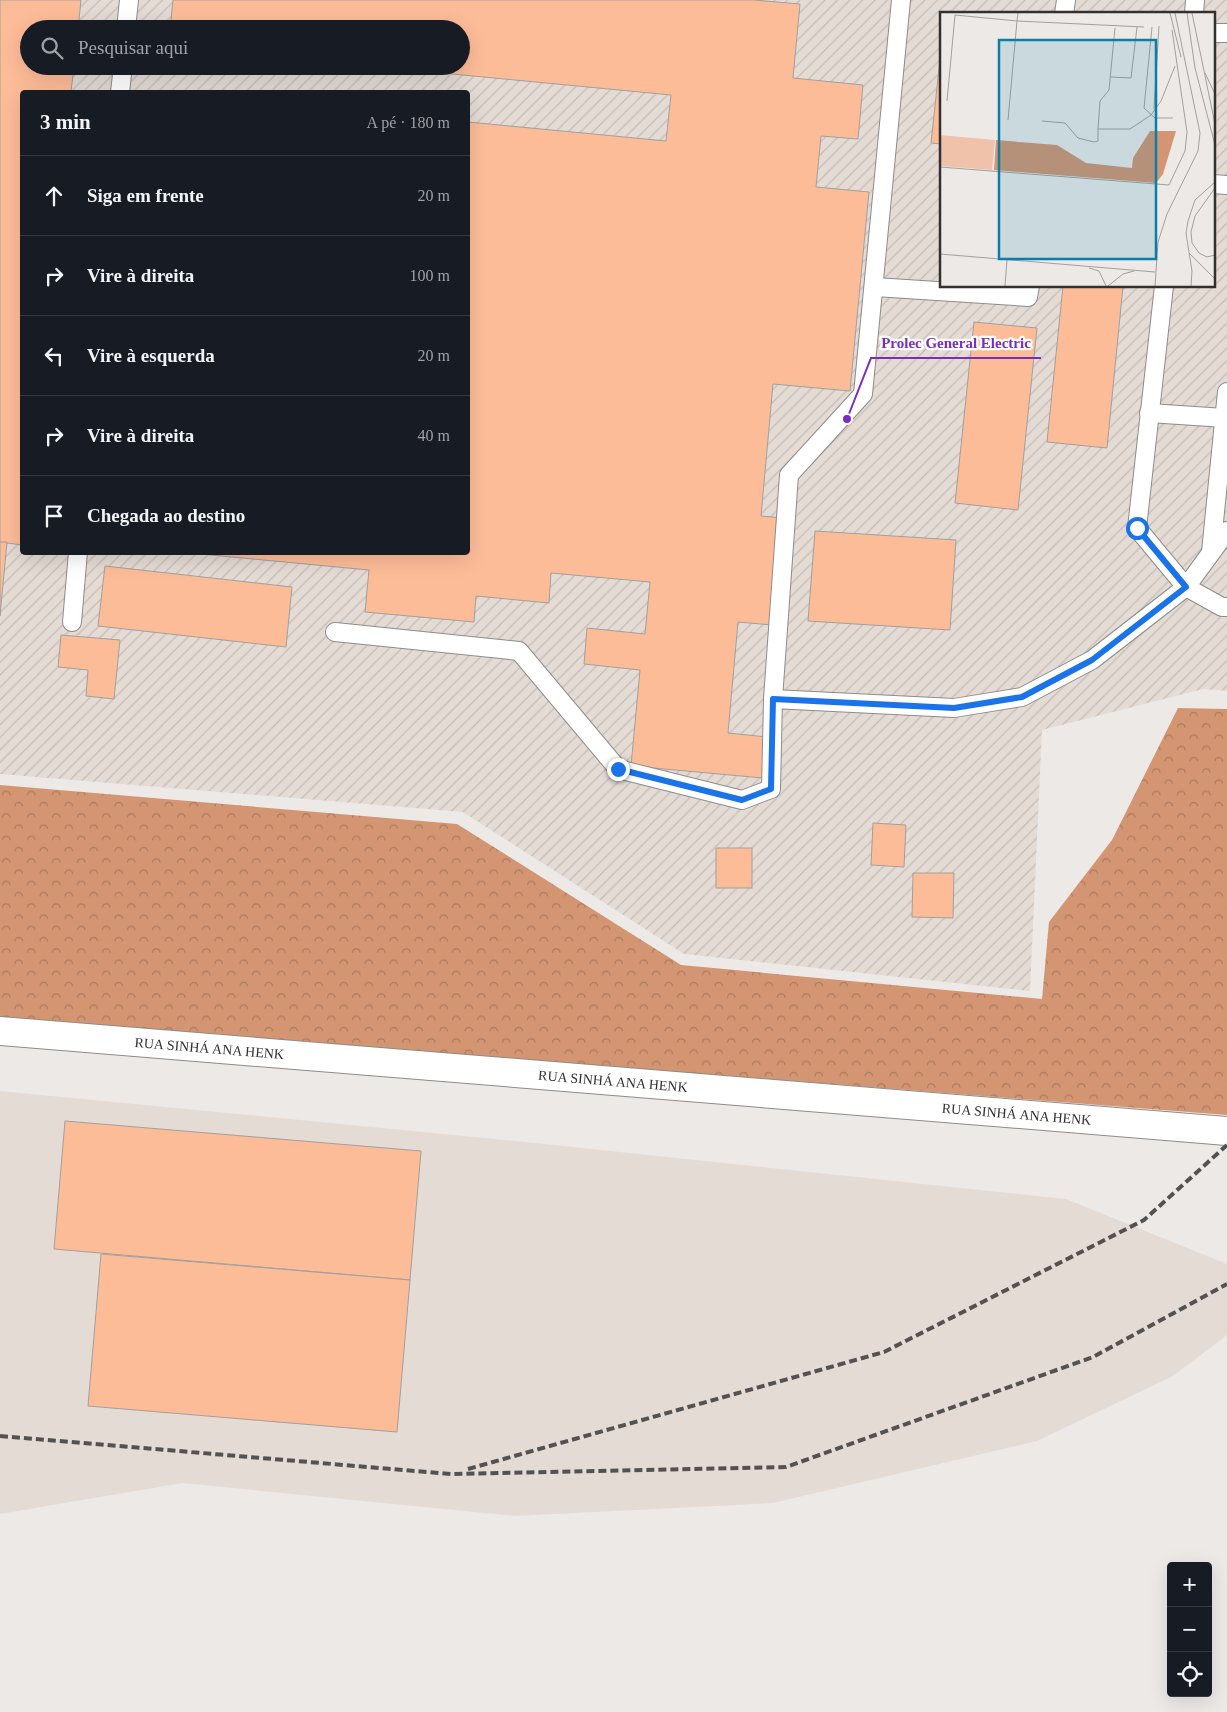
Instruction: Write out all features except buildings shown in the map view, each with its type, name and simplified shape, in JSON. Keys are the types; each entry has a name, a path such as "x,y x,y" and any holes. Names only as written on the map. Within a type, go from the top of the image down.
{"street":[{"name":"RUA SINHÁ ANA HENK","path":"0,1031 1227,1131"}],"lane":[{"path":"127,20 129,0"},
{"path":"336,632 520,651 618,769 742,800 771,789 773,699 789,475 863,394 875,287 901,0"},
{"path":"1214,33 1227,33"},
{"path":"120,90 121,75"},
{"path":"1214,184 1227,185"},
{"path":"875,287 1028,297 1030,288"},
{"path":"1164,288 1137,528 1186,587 1222,607 1227,607"},
{"path":"1211,552 1227,392"},
{"path":"1150,413 1225,418"},
{"path":"773,699 954,708 1022,697 1092,660 1186,587 1227,531"},
{"path":"72,622 78,555"}],"shaded area":[{"path":"0,0 1227,0 1227,691 1203,689 1042,730 1030,991 684,954 463,812 0,774"},
{"path":"0,1091 516,1141 1066,1199 1227,1264 1227,1335 1173,1376 1037,1441 773,1503 515,1516 182,1483 0,1514"}],"green space":[{"path":"1178,708 1227,709 1227,1115 0,1019 0,785 457,824 681,965 1042,999 1049,922 1112,840"}],"railway":[{"path":"468,1469 884,1352 1144,1220 1227,1145"},
{"path":"0,1436 451,1474 786,1467 1093,1357 1227,1284"}],"place":[{"name":"Prolec General Electric","path":"847,419"}],"route":[{"path":"618,769 742,800 771,789 773,699 954,708 1022,697 1092,660 1186,587 1137,528"}]}
